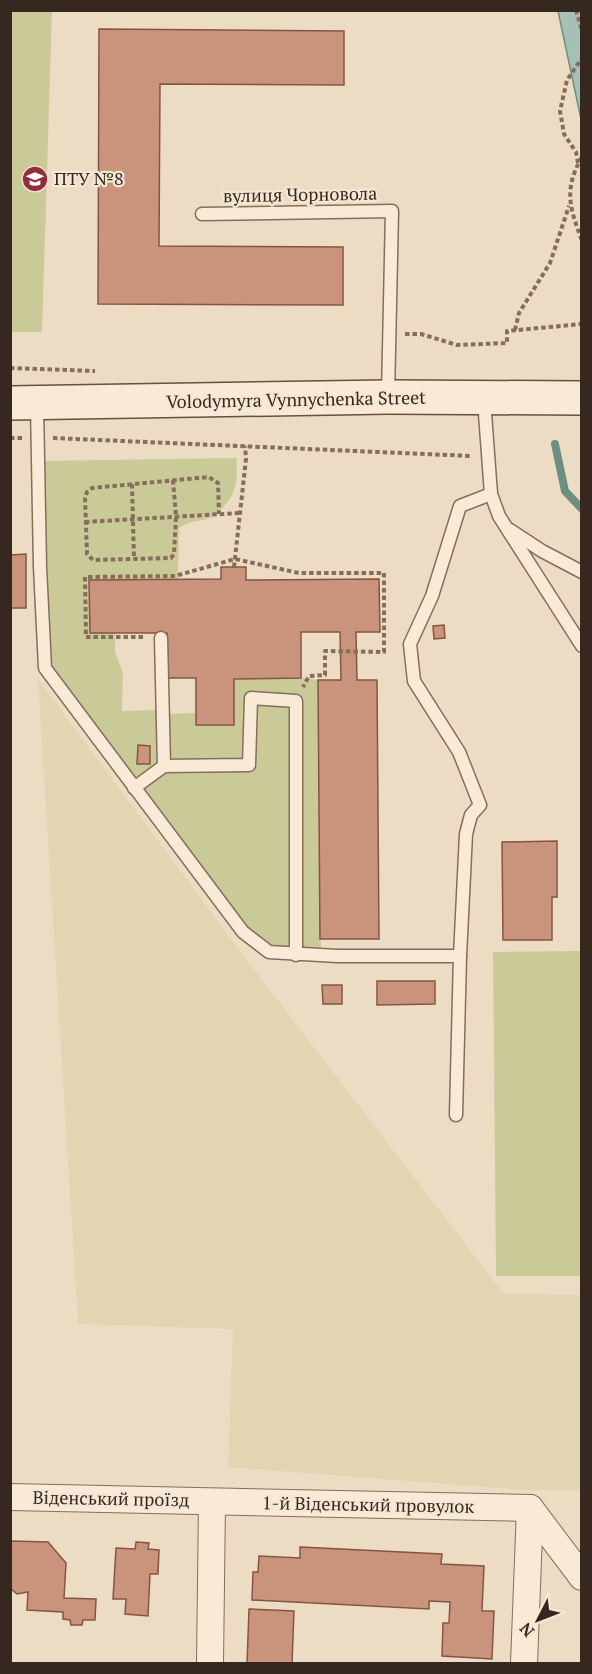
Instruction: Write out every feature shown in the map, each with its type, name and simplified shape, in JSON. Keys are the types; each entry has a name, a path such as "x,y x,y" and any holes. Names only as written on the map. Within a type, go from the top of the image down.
{"main road":[{"name":"Volodymyra Vynnychenka Street","path":"24,403 388,397 582,398"}],"street":[{"name":"Віденський проїзд","path":"10,1497 212,1502"},
{"name":"1-й Віденський провулок","path":"212,1502 530,1508"},
{"path":"210,1664 212,1502"},
{"path":"530,1508 582,1577"},
{"path":"524,1664 530,1508"}],"lane":[{"name":"вулиця Чорновола","path":"202,214 392,211 388,397"},
{"path":"484,399 491,494 499,516 582,646"},
{"path":"24,403 37,438 45,668 243,932 269,952 296,955 460,956"},
{"path":"456,1115 466,834 471,815 480,805 459,752 414,681 410,644 432,596 460,506 491,494"},
{"path":"507,528 542,551 582,572"},
{"path":"161,638 164,766"},
{"path":"134,788 164,766 249,765 251,698 296,701 296,955"}],"path":[{"path":"576,10 582,31"},
{"path":"578,163 576,152 564,134 560,111 567,80 582,58"},
{"path":"515,330 519,313 550,263 569,206 574,171 582,157"},
{"path":"569,206 582,241"},
{"path":"390,335 421,334 457,345 497,344 507,343 507,331 582,324"},
{"path":"10,438 489,456"},
{"path":"234,567 245,446"},
{"path":"173,480 176,517 174,555 171,558 89,559 85,498 87,492 92,488 173,480 209,477 218,483 219,514"},
{"path":"132,484 134,559"},
{"path":"86,522 240,513"},
{"path":"161,638 86,637 85,578 176,576 235,559 299,573 384,573 384,652 325,651 325,675 309,676 296,701"}],"shaded area":[{"path":"558,11 581,11 581,119"},
{"path":"38,679 249,963 503,1293 581,1295 581,1490 523,1490 228,1467 233,1329 78,1324"}],"green space":[{"name":"ПТУ №8","path":"11,10 52,11 42,332 11,332"},
{"path":"237,458 236,484 224,506 212,517 179,528 178,579 89,580 90,633 115,633 115,652 123,673 122,711 155,710 159,714 196,713 196,725 234,725 234,679 318,680 321,954 268,951 243,930 47,667 40,461"},
{"path":"581,951 581,1276 496,1276 493,952"}],"building":[{"path":"99,29 344,31 344,85 160,84 159,246 343,247 343,305 98,304"},
{"path":"26,554 26,608 10,608 10,555"},
{"path":"221,567 246,567 246,580 379,579 380,632 356,632 357,680 377,680 379,939 320,939 318,680 341,680 340,632 301,632 301,678 234,679 234,725 196,725 196,678 168,678 167,633 90,633 89,580 221,579"},
{"path":"444,625 445,638 434,639 433,626"},
{"path":"138,745 150,746 150,764 137,764"},
{"path":"557,841 557,897 552,897 552,940 503,940 502,842"},
{"path":"377,981 435,981 435,1004 377,1005"},
{"path":"322,985 342,985 342,1004 323,1004"},
{"path":"10,1541 48,1542 66,1563 64,1598 96,1599 95,1620 83,1620 82,1625 71,1625 70,1620 63,1619 63,1612 27,1610 28,1592 17,1594 10,1588"},
{"path":"136,1542 149,1543 148,1549 159,1550 158,1574 150,1574 148,1616 125,1614 126,1599 113,1599 116,1548 135,1549"},
{"path":"300,1547 442,1554 441,1564 484,1566 482,1611 494,1611 492,1659 442,1656 443,1623 449,1623 450,1602 429,1601 429,1609 252,1600 253,1572 258,1572 259,1556 300,1558"},
{"path":"249,1609 294,1611 292,1664 247,1664"}],"waterway":[{"path":"555,444 565,491 582,509"}],"place":[{"name":"ПТУ №8","path":"35,179"}]}
